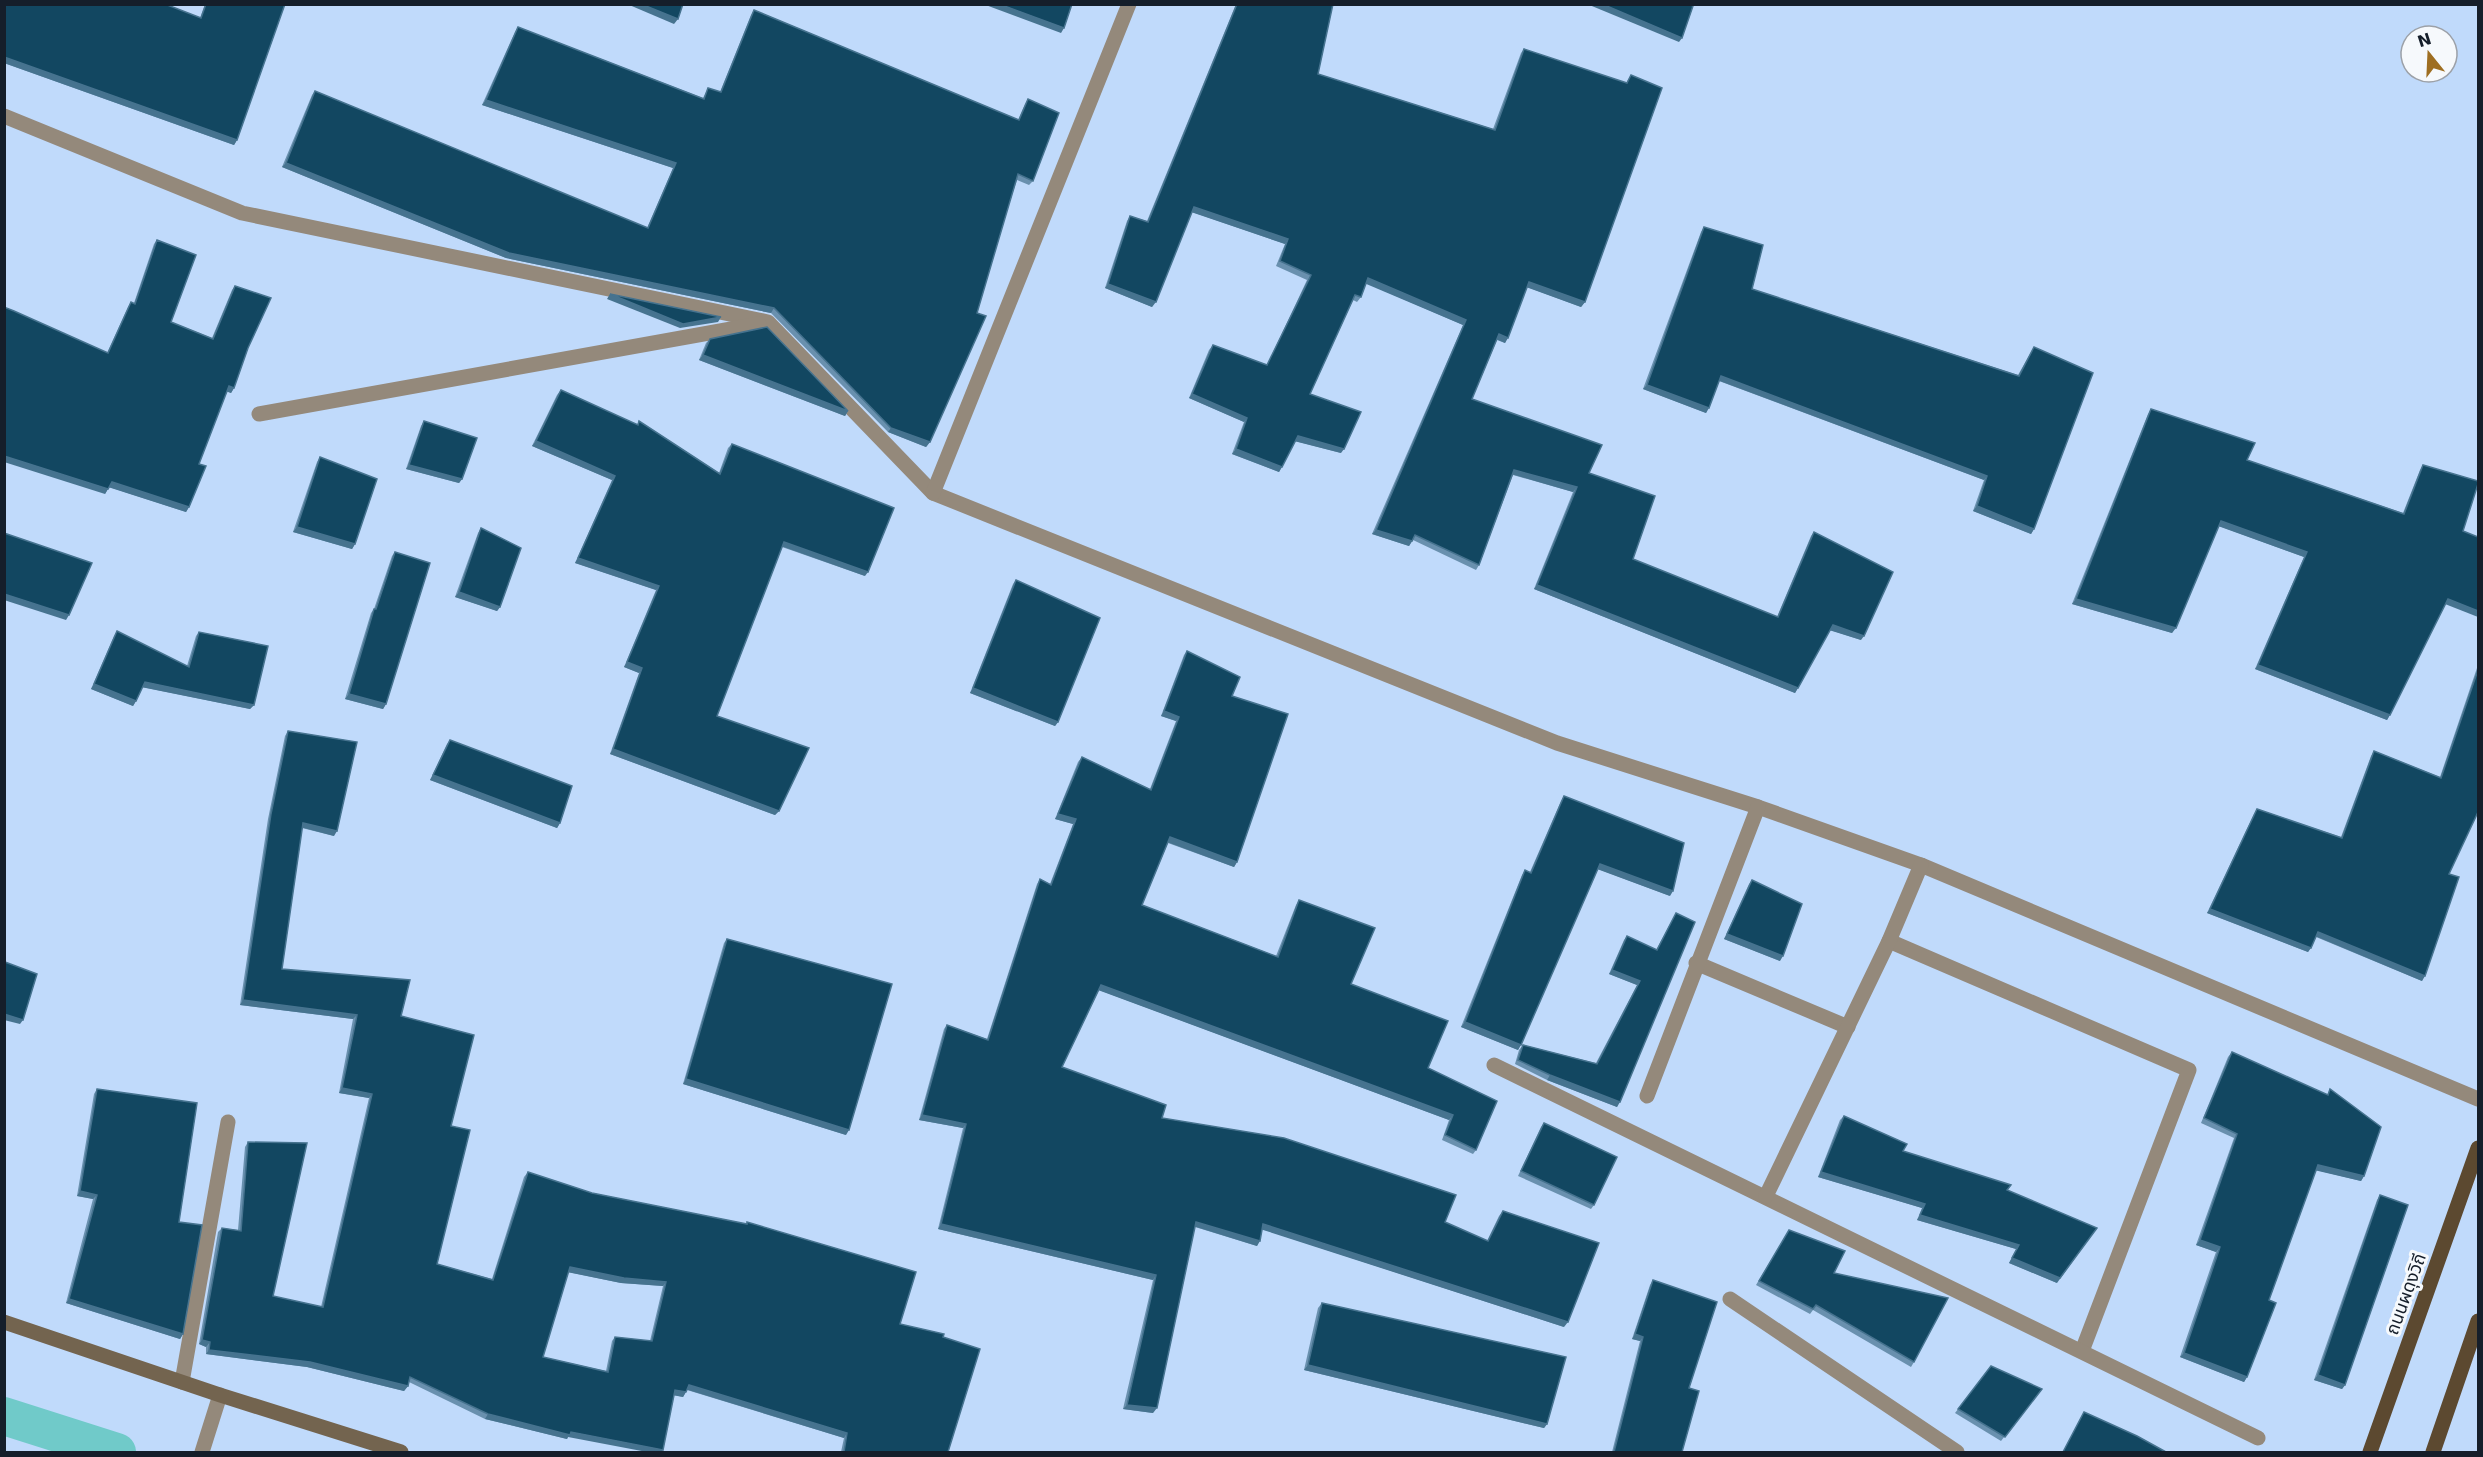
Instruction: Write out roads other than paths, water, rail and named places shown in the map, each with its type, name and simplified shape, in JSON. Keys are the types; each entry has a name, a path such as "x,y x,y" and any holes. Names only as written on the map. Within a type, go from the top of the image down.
{"main road":[{"name":"ถนนผดุงวิถี","path":"2370,1452 2478,1148"},
{"path":"2433,1452 2478,1321"}],"street":[{"path":"933,492 1129,4"},
{"path":"4,116 242,213 768,322 933,492 1557,743 1758,807 1921,865 2478,1099"},
{"path":"260,414 768,322"},
{"path":"1647,1096 1696,963 1758,807"},
{"path":"1766,1196 1889,941 1921,865"},
{"path":"1889,941 2189,1070 2082,1351"},
{"path":"1696,963 1848,1027"},
{"path":"1494,1065 2258,1437"},
{"path":"182,1382 228,1122"},
{"path":"1730,1299 1956,1452"},
{"path":"4,1322 220,1395 401,1452"},
{"path":"202,1452 220,1395"}],"waterway":[{"path":"4,1416 117,1452"}]}
